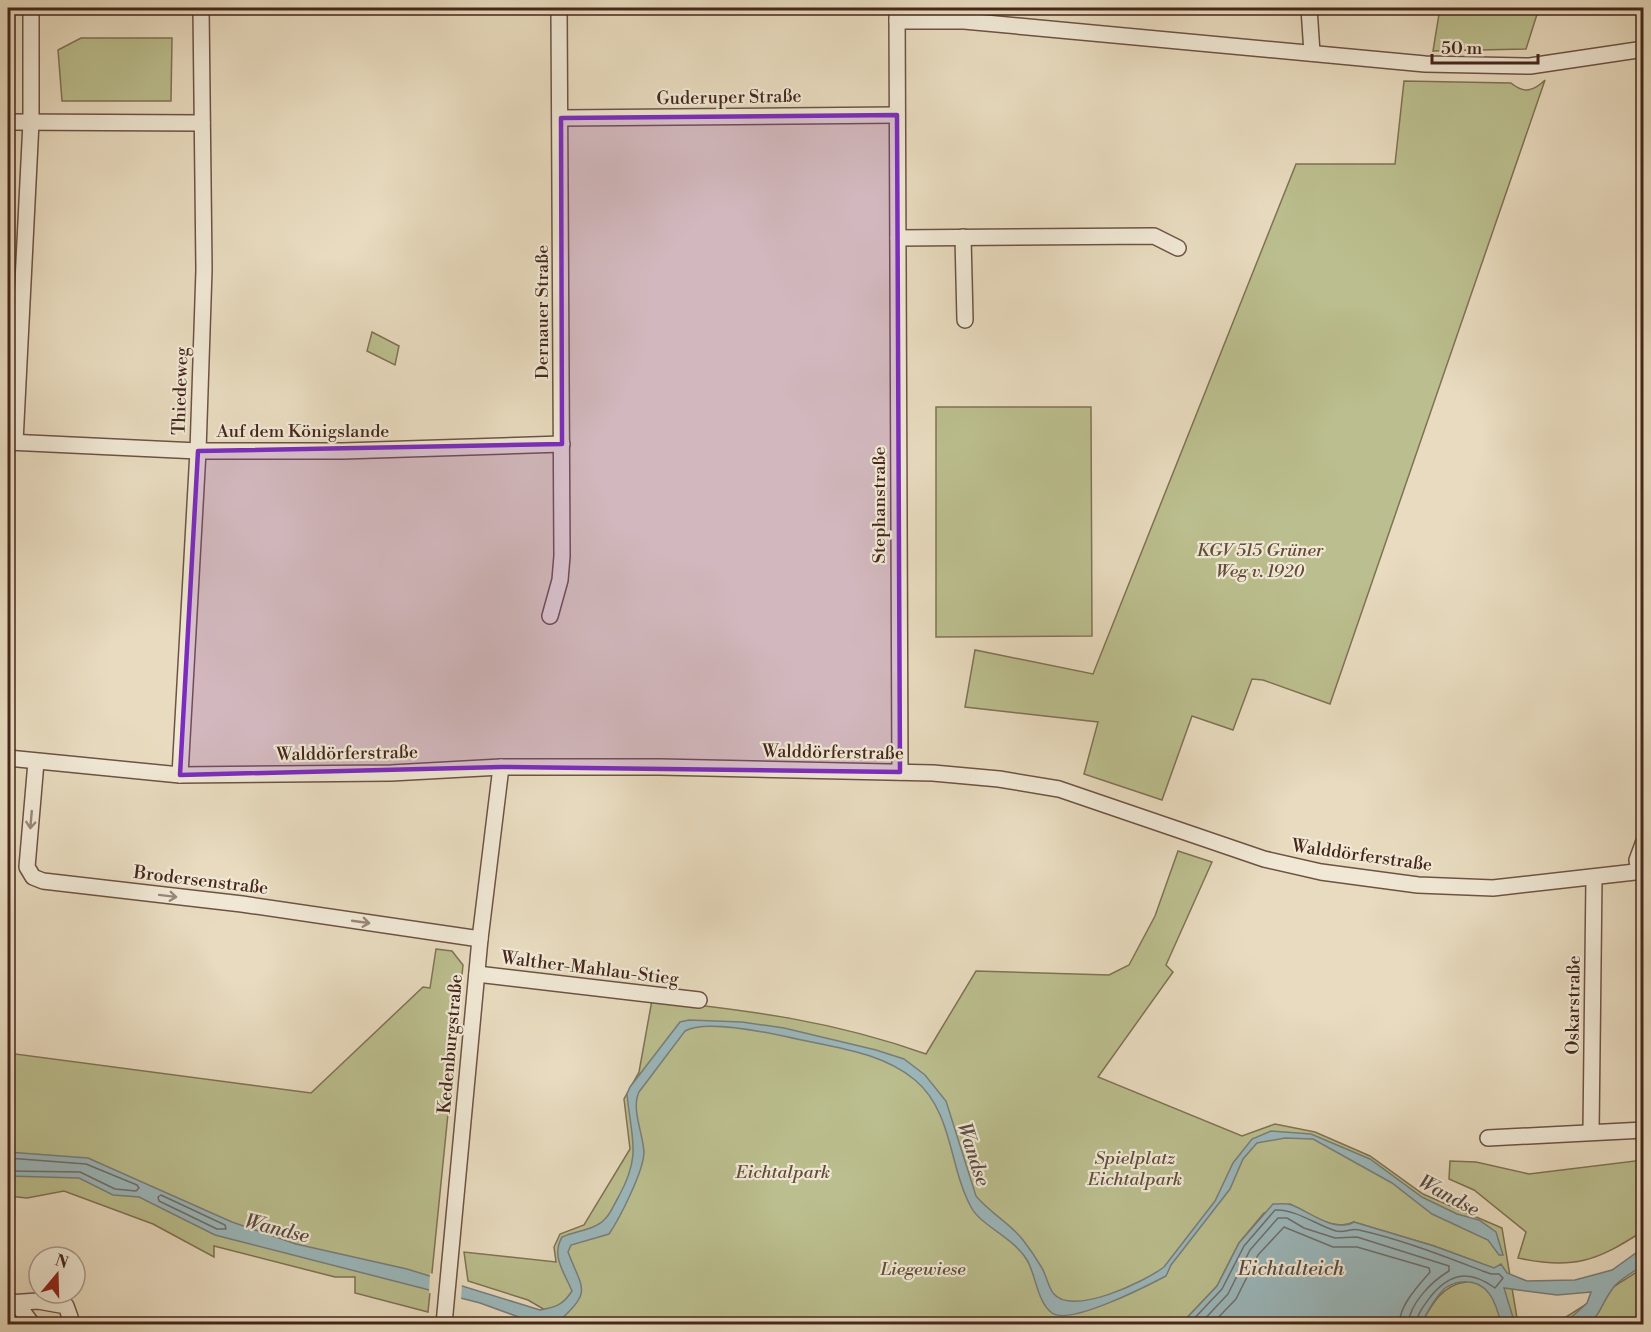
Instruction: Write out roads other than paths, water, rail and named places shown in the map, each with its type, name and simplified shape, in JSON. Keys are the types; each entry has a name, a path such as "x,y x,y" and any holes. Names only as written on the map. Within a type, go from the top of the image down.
{"street":[{"path":"11,442 31,122 31,8"},
{"name":"Thiedeweg","path":"180,774 198,451 204,270 201,8"},
{"name":"Dernauer Straße","path":"550,616 560,580 562,556 559,8"},
{"path":"1309,8 1312,53"},
{"path":"897,14 1492,68 1530,66 1644,49"},
{"name":"Stephanstraße","path":"897,14 900,771"},
{"name":"Guderuper Straße","path":"561,118 897,115"},
{"path":"8,122 202,123"},
{"path":"898,238 1154,236 1178,248"},
{"path":"963,237 965,320"},
{"name":"Auf dem Königslande","path":"11,442 198,451 344,451 562,444"},
{"name":"Walddörferstraße","path":"8,758 180,774 391,773 501,767 900,771 999,779 1059,789 1264,859 1321,872 1418,885 1493,888 1641,872"},
{"name":"Brodersenstraße","path":"36,762 27,867 33,877 44,881 243,904 480,939"},
{"name":"Kedenburgstraße","path":"444,1324 480,939 501,767"},
{"path":"1641,872 1637,860 1644,841"},
{"name":"Oskarstraße","path":"1591,1132 1594,878"},
{"name":"Walther-Mahlau-Stieg","path":"477,974 699,1000"},
{"path":"1488,1138 1644,1130"},
{"path":"12,1303 38,1301 66,1306 70,1317 69,1324"},
{"path":"12,1303 32,1324"}],"water":[{"path":"689,1020 742,1022 784,1028 904,1059 925,1075 946,1101 976,1196 1023,1240 1042,1268 1053,1293 1062,1299 1076,1301 1108,1295 1141,1281 1164,1267 1215,1201 1233,1163 1252,1139 1271,1131 1311,1134 1370,1159 1422,1197 1457,1214 1479,1220 1496,1232 1503,1255 1499,1255 1488,1240 1432,1214 1392,1183 1313,1139 1285,1138 1257,1143 1243,1159 1230,1189 1171,1265 1166,1276 1091,1310 1061,1316 1052,1313 1043,1302 1030,1266 1021,1252 975,1214 958,1175 944,1124 937,1108 915,1080 886,1062 854,1051 765,1032 720,1026 706,1026 685,1031 639,1092 636,1106 644,1152 640,1170 625,1206 609,1234 571,1245 568,1252 582,1289 577,1303 559,1321 563,1324 538,1324 480,1303 215,1235 139,1197 113,1195 79,1178 8,1176 8,1152 88,1158 232,1222 296,1244 407,1269 540,1310 546,1309 562,1302 572,1291 558,1257 562,1237 590,1228 604,1220 611,1212 631,1169 633,1146 627,1094 630,1087 680,1022"},
{"name":"Eichtalteich","path":"1273,1204 1292,1205 1338,1225 1354,1222 1434,1246 1494,1268 1501,1264 1507,1273 1527,1281 1575,1280 1612,1270 1643,1248 1643,1265 1616,1285 1592,1320 1577,1324 1564,1324 1587,1303 1591,1292 1557,1295 1504,1288 1515,1324 1501,1324 1493,1300 1484,1288 1478,1284 1461,1282 1444,1289 1428,1310 1421,1324 1181,1324 1217,1286 1239,1243"}],"park label":[{"name":"KGV 515 Grüner Weg v. 1920","path":"1260,560"},
{"name":"Spielplatz Eichtalpark","path":"1135,1168"},
{"name":"Eichtalpark","path":"783,1172"},
{"name":"Liegewiese","path":"923,1269"}],"water label":[{"name":"Wandse","path":"974,1154"},
{"name":"Wandse","path":"1449,1195"},
{"name":"Wandse","path":"277,1228"}]}
